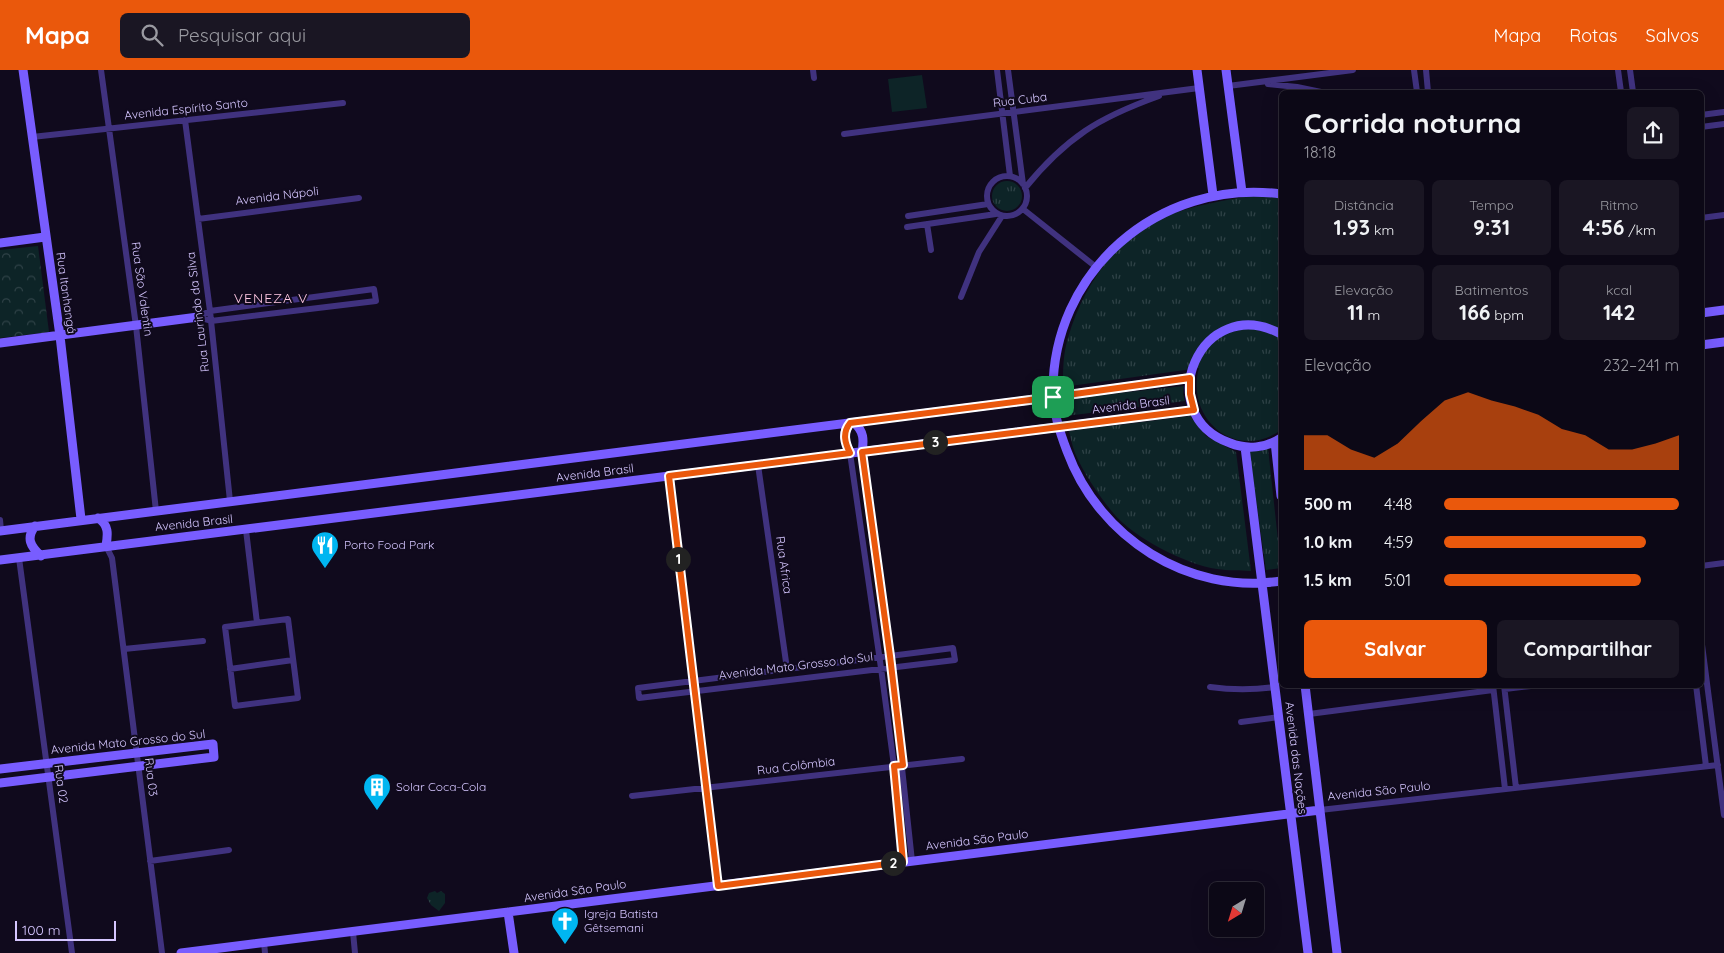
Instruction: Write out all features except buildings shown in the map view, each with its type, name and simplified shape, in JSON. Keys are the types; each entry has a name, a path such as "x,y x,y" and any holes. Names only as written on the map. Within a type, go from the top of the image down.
{"main road":[{"name":"Rua Itanhangá","path":"23,70 60,336 81,519"},
{"path":"1196,70 1213,195"},
{"path":"1226,70 1242,192"},
{"path":"1279,194 1242,192 1213,195 1173,208 1144,222 1111,250 1096,267 1069,311 1061,335 1054,377 1053,397 1058,427 1078,477 1095,504 1113,524 1143,549 1182,571 1206,578 1228,582 1262,583 1279,581"},
{"path":"0,243 45,237"},
{"path":"1704,313 1724,310"},
{"path":"0,343 198,317"},
{"path":"1279,333 1271,329 1252,325 1226,330 1211,340 1199,353 1190,378 1190,394 1194,410 1201,422 1211,433 1223,441 1245,447 1263,446 1278,440 1279,459"},
{"path":"1704,345 1724,342"},
{"name":"Avenida Brasil","path":"1,531 81,519 852,423 1190,378"},
{"name":"Avenida Brasil","path":"0,560 1194,410"},
{"path":"850,453 844,434 852,423 862,432 862,452"},
{"name":"Avenida das Nações","path":"1245,447 1308,953"},
{"path":"98,518 106,524 106,546"},
{"path":"35,526 29,540 33,549 41,556"},
{"name":"Avenida das Nações","path":"1305,688 1337,953"},
{"name":"Avenida Mato Grosso do Sul","path":"0,769 212,744 214,757 0,784"},
{"name":"Avenida São Paulo","path":"183,953 1320,810"},
{"path":"508,912 514,953"}],"street":[{"name":"Rua São Valentin","path":"101,70 136,326 156,511"},
{"path":"813,70 814,78"},
{"path":"996,70 1010,176"},
{"path":"907,227 999,215 1013,216 1023,209 1027,197 1008,70"},
{"path":"1228,86 1353,70"},
{"path":"1414,70 1417,90"},
{"path":"1426,70 1428,90"},
{"path":"1618,70 1621,90"},
{"path":"1630,70 1633,90"},
{"path":"1257,82 1311,90"},
{"name":"Rua Cuba","path":"844,134 1199,88"},
{"path":"1024,186 1061,150 1085,131 1138,104 1169,92"},
{"name":"Avenida Espírito Santo","path":"32,137 343,103"},
{"path":"1704,115 1724,112"},
{"name":"Rua Laurindo da Silva","path":"185,120 210,311 230,501"},
{"path":"1704,127 1724,124"},
{"path":"999,215 988,204 987,192 993,182 1004,176 1010,176 1016,178 1024,186"},
{"name":"Avenida Nápoli","path":"198,219 359,198"},
{"path":"908,216 988,204"},
{"path":"1023,209 1096,267"},
{"path":"961,297 979,252 999,215"},
{"path":"1704,218 1724,216"},
{"path":"927,224 931,250"},
{"path":"374,289 376,301 211,321 198,317 210,311 374,289"},
{"path":"862,452 903,765 908,861"},
{"path":"850,453 908,861"},
{"name":"Rua Africa","path":"758,465 787,669"},
{"path":"669,476 692,682 718,886"},
{"path":"0,520 1,531"},
{"path":"246,530 257,623"},
{"name":"Rua 03","path":"106,546 112,558 162,953"},
{"name":"Rua 02","path":"19,558 72,953"},
{"path":"1704,566 1724,563"},
{"path":"288,619 294,660 298,698 235,706 225,627 288,619"},
{"path":"124,649 203,641"},
{"name":"Avenida Mato Grosso do Sul","path":"953,648 955,660 639,698 638,688 890,656 953,648"},
{"path":"230,669 294,660"},
{"path":"1704,671 1724,815"},
{"path":"1210,687 1236,689 1274,687"},
{"path":"1309,714 1486,688"},
{"path":"1493,688 1505,789"},
{"path":"1505,688 1516,788"},
{"path":"1696,688 1706,766"},
{"path":"1241,722 1279,717"},
{"name":"Rua Colômbia","path":"632,796 962,759"},
{"name":"Avenida São Paulo","path":"1320,810 1718,764"},
{"path":"150,861 229,850"},
{"path":"353,932 355,953"},
{"path":"264,942 265,953"}],"green space":[{"path":"922,75 927,108 892,112 888,79"},
{"path":"1007,181 1013,182 1021,190 1021,202 1013,210 1007,211 1001,210 993,202 992,196 993,190 1001,182"},
{"path":"1254,195 1279,198 1279,431 1264,439 1247,441 1232,438 1218,430 1207,418 1200,404 1197,387 1199,368 1063,387 1065,350 1074,320 1091,284 1115,252 1145,227 1162,218 1219,201"},
{"path":"38,246 49,332 0,338 0,250"},
{"path":"1184,386 1183,394 1185,401 1066,416 1064,399"},
{"path":"1191,416 1206,436 1236,452 1251,571 1217,569 1191,562 1161,549 1134,532 1114,514 1092,485 1075,453 1069,431"},
{"path":"1268,448 1279,550 1279,568 1266,570 1249,450"},
{"path":"435,891 437,893 441,891 445,894 445,903 439,911 431,905 427,898 429,893"}],"place":[{"name":"Porto Food Park","path":"325,569"},
{"name":"Solar Coca-Cola","path":"377,811"},
{"name":"Igreja Batista Gêtsemani","path":"565,945"}],"district":[{"name":"VENEZA V","path":"271,298"}],"route":[{"path":"1190,378 1190,394 1194,410 862,452 903,765 894,766 903,862 718,886 669,476 850,453 844,434 846,427 850,423 1053,397 1190,378"}]}
